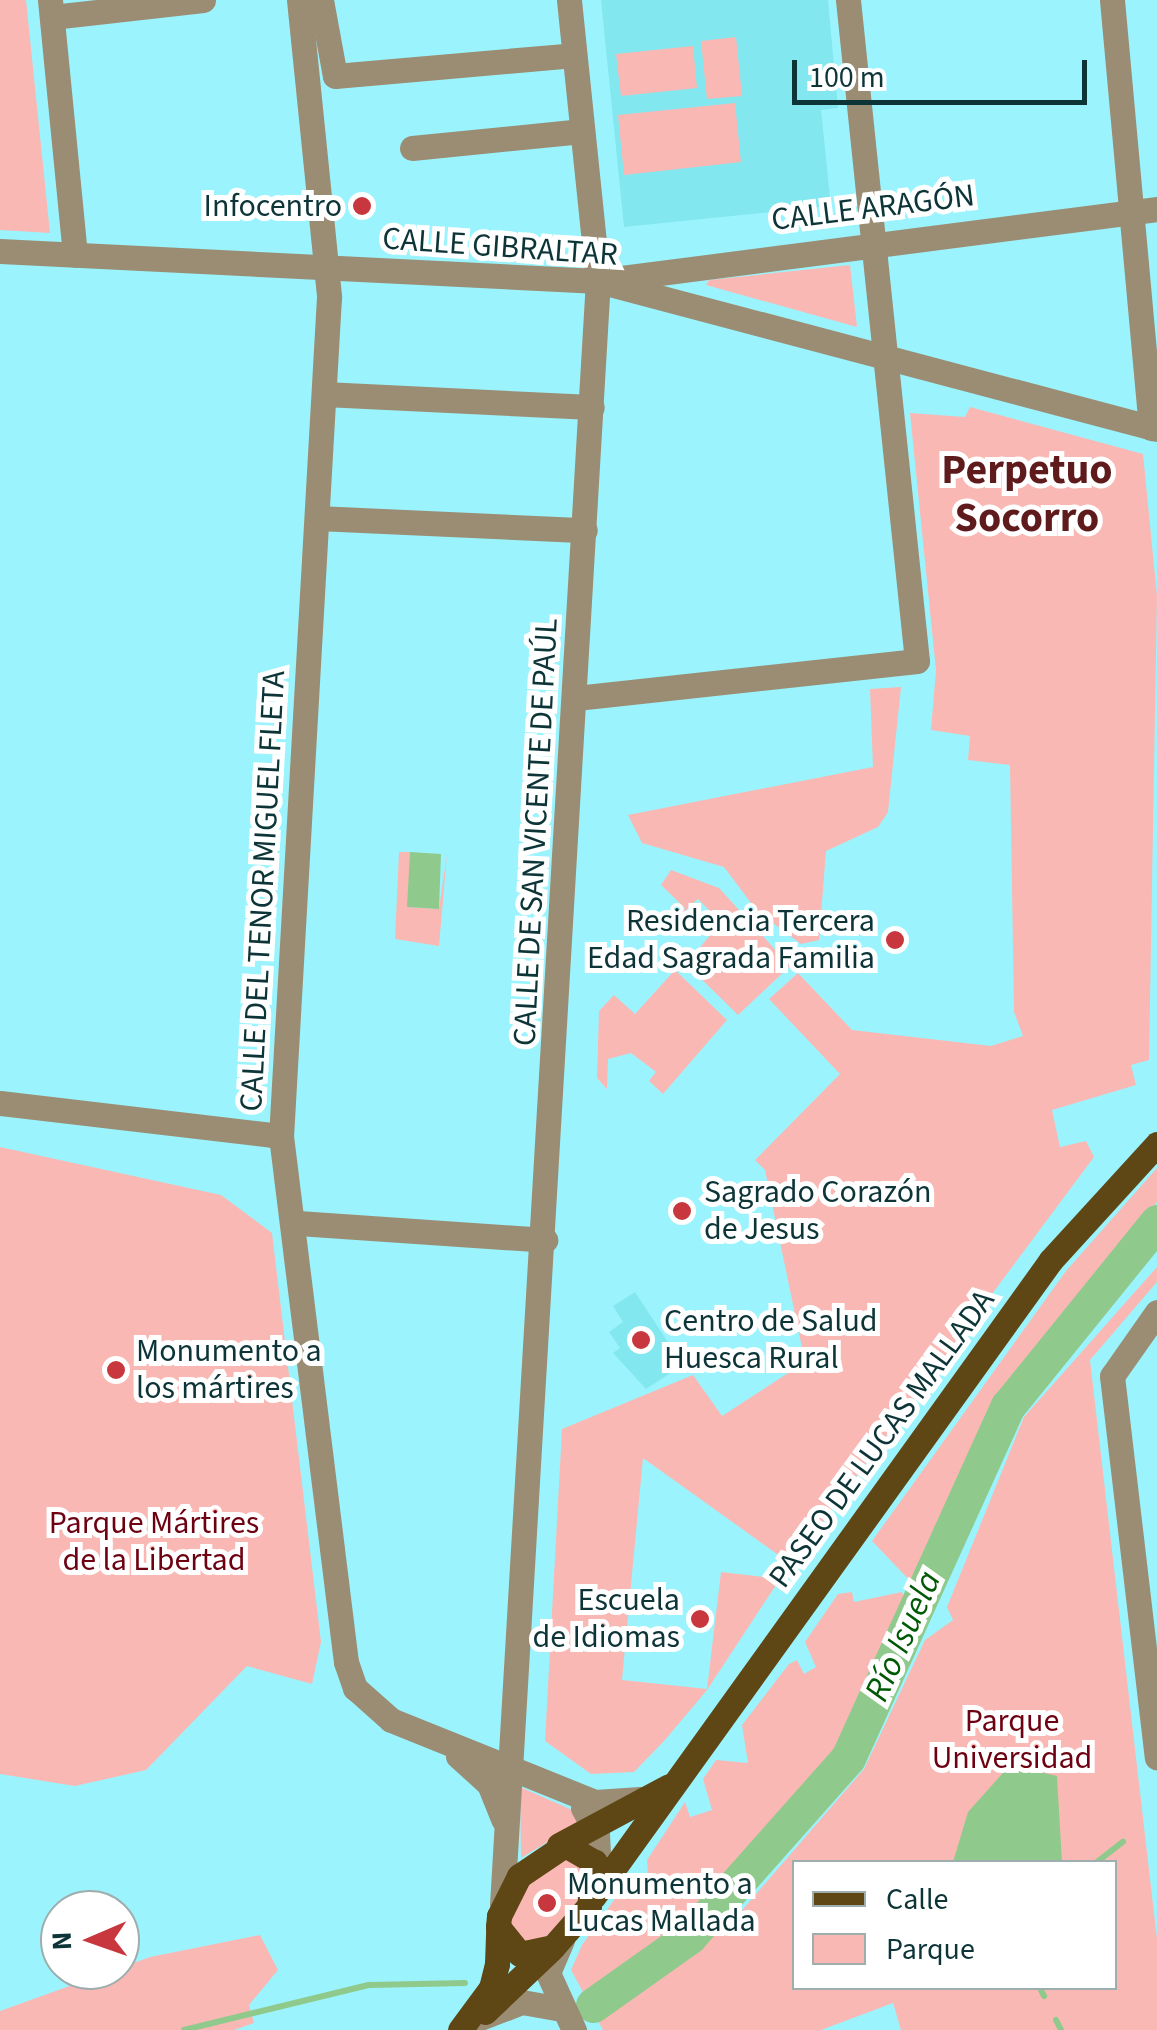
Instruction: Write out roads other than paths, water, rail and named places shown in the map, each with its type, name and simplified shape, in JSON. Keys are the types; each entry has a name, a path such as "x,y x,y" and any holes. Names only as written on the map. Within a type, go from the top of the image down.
{"main road":[{"name":"PASEO DE LUCAS MALLADA","path":"558,1944 596,1885 1052,1260 1157,1144"},
{"name":"PASEO DE LUCAS MALLADA","path":"500,1923 526,1868 554,1848 673,1784"},
{"path":"554,1848 588,1852 596,1885"},
{"path":"500,1923 520,1954 558,1944"},
{"path":"466,2026 495,1977 500,1923"},
{"path":"466,2026 558,1944"}],"street":[{"path":"75,255 51,8 203,0"},
{"name":"CALLE DEL TENOR MIGUEL FLETA","path":"298,0 326,268 324,394 282,1136 298,1223 346,1662 370,1707 433,1739 553,1787 612,1804 645,1798"},
{"path":"321,0 334,76 574,54"},
{"name":"CALLE DE SAN VICENTE DE PAÚL","path":"500,1923 521,1668 598,280 569,0"},
{"path":"576,698 918,661 848,0"},
{"path":"1112,0 1144,210 1154,428"},
{"path":"412,148 582,131"},
{"name":"CALLE ARAGÓN","path":"598,280 688,263 1144,210"},
{"name":"CALLE GIBRALTAR","path":"0,251 598,280 1154,428"},
{"path":"688,263 677,286 694,305"},
{"path":"324,394 592,406"},
{"path":"316,518 585,530"},
{"path":"0,1102 282,1136"},
{"path":"298,1223 546,1240"},
{"path":"1157,1312 1112,1376 1146,1572 1157,1757"},
{"name":"CALLE DE SAN VICENTE DE PAÚL","path":"521,1668 525,1745 553,1787 594,1826"},
{"name":"CALLE DEL TENOR MIGUEL FLETA","path":"433,1739 489,1784 507,1853"},
{"path":"594,1826 596,1885"},
{"path":"500,1923 526,1974 568,2019"},
{"path":"558,1944 548,1973 568,2019"},
{"path":"466,2026 522,2002 568,2019"}],"waterway":[{"name":"Río Isuela","path":"593,2005 689,1937 848,1758 1008,1406 1157,1222"},
{"path":"1100,1860 1123,1842"},
{"path":"184,2030 369,1985 465,1983"},
{"path":"1041,1990 1044,1996"},
{"path":"1056,2020 1061,2030"}],"place":[{"name":"Infocentro","path":"362,206"},
{"name":"Residencia Tercera Edad Sagrada Familia","path":"895,940"},
{"name":"Sagrado Corazón de Jesus","path":"682,1211"},
{"name":"Centro de Salud Huesca Rural","path":"641,1340"},
{"name":"Monumento a los mártires","path":"116,1370"},
{"name":"Escuela de Idiomas","path":"700,1619"},
{"name":"Monumento a Lucas Mallada","path":"547,1903"}],"district":[{"name":"Perpetuo Socorro","path":"1027,494"}],"park label":[{"name":"Parque Mártires de la Libertad","path":"154,1542"},
{"name":"Parque Universidad","path":"1012,1740"}]}
